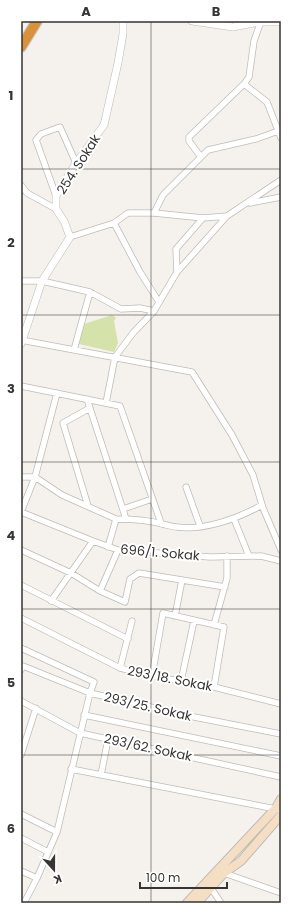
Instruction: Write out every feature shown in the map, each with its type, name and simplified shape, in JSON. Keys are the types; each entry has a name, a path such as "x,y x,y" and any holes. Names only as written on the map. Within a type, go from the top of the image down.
{"highway":[{"path":"21,47 37,21"}],"main road":[{"path":"187,903 208,885 241,861 279,811 281,799"},
{"path":"197,903 208,885 279,811"}],"street":[{"name":"254. Sokak","path":"70,237 64,221 56,209 56,196 76,163 104,125 118,63 123,34 123,21"},
{"path":"192,21 233,27 260,22 281,22"},
{"path":"201,157 189,141 189,138 244,84 249,77 254,41 260,22"},
{"path":"244,84 267,102 281,138"},
{"path":"56,196 36,140 41,134 60,127 76,163"},
{"path":"154,213 163,196 208,150 256,139 279,130"},
{"path":"106,403 115,358 133,333 154,311 177,272 227,216 281,180"},
{"path":"21,184 28,193 56,209"},
{"path":"246,203 281,197"},
{"path":"227,216 203,218 154,213 128,213 114,223 70,237 42,281 21,341 192,372 232,435 253,475 262,505 281,550"},
{"path":"177,272 176,249 203,218"},
{"path":"114,223 140,272 159,302"},
{"path":"21,281 42,281 90,292 121,309 140,308 154,311"},
{"path":"74,350 90,292"},
{"path":"21,386 120,406 160,523"},
{"path":"21,512 35,477 57,393"},
{"path":"87,399 126,519"},
{"path":"88,506 64,423 90,408"},
{"path":"21,477 35,477 62,495 116,520 126,519 160,523 177,527 200,526 234,519 262,505"},
{"path":"186,487 200,526"},
{"path":"122,509 152,499"},
{"name":"696/1. Sokak","path":"21,512 118,550 210,557 261,556 281,561"},
{"path":"234,519 249,556"},
{"path":"108,547 116,520"},
{"path":"51,601 93,541"},
{"path":"21,550 71,574 100,591 125,602 130,579 139,573 225,587"},
{"path":"100,591 118,550"},
{"path":"214,625 227,578 227,556"},
{"path":"175,616 182,580"},
{"path":"21,585 128,639"},
{"path":"152,676 164,613 224,628 214,687"},
{"name":"293/18. Sokak","path":"21,618 120,668 152,676 214,687 281,704"},
{"path":"120,668 132,621"},
{"path":"181,681 194,621"},
{"path":"21,648 94,682 84,715 56,832 37,878 24,903"},
{"name":"293/25. Sokak","path":"22,667 90,693 189,716 281,734"},
{"name":"293/62. Sokak","path":"21,701 80,733 281,777"},
{"path":"21,755 36,708"},
{"path":"84,715 281,756"},
{"path":"101,775 108,739"},
{"path":"71,769 279,811"},
{"path":"21,814 56,832"},
{"path":"21,838 48,852"},
{"path":"21,871 37,878"},
{"path":"224,873 281,894"},
{"path":"208,885 221,903"}],"green space":[{"path":"112,315 116,318 114,321 118,343 114,352 79,344 84,324"}]}
